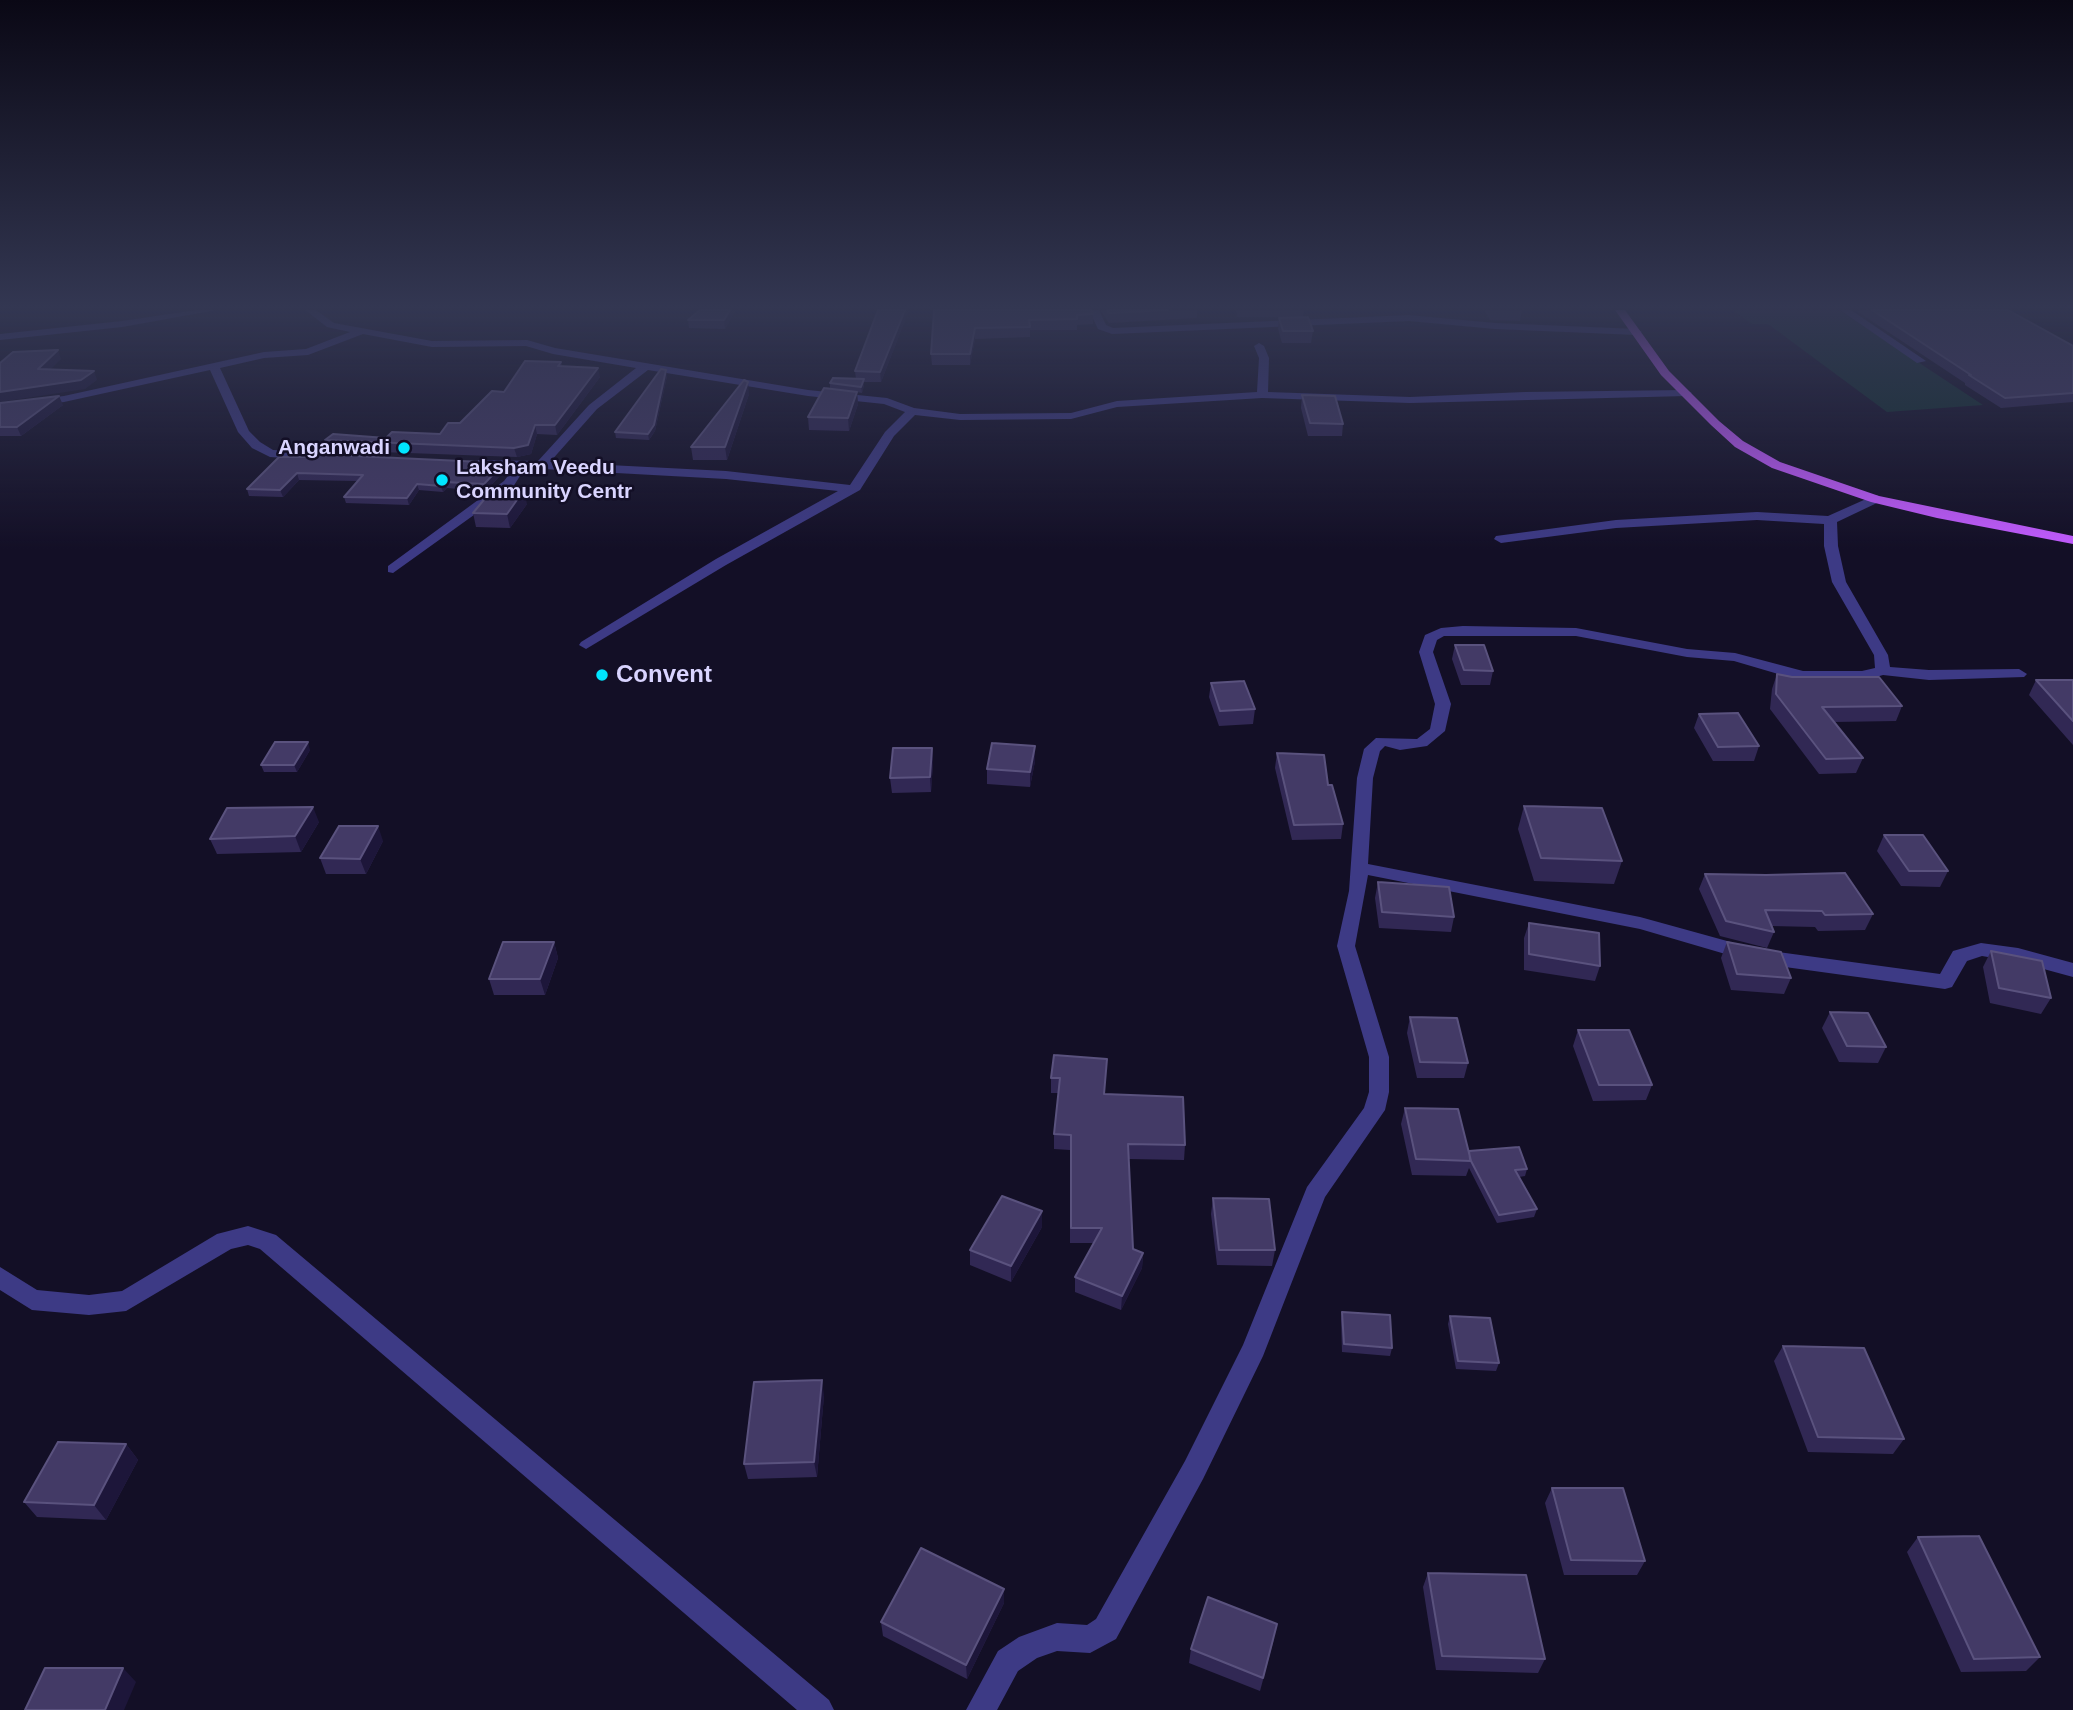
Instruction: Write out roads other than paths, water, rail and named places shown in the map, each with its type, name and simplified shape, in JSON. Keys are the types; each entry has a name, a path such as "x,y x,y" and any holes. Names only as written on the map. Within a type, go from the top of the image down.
{"main road":[{"path":"1683,390 1739,444 1776,465 1875,499 2073,540"}],"street":[{"path":"0,407 64,399 106,390"},
{"path":"225,390 244,432 256,445 270,453 343,457"},
{"path":"541,465 593,407 615,390"},
{"path":"790,390 877,400 912,411 960,417 1072,416 1117,404 1262,395 1410,400 1686,393"},
{"path":"1262,390 1262,395"},
{"path":"586,645 721,562 856,487 889,434 912,411"},
{"path":"467,462 726,475 851,489"},
{"path":"393,569 509,484 522,464"},
{"path":"1501,539 1616,524 1757,516 1830,520 1875,499"},
{"path":"1830,520 1831,546 1839,582 1881,655 1883,671"},
{"path":"981,1710 1008,1661 1028,1647 1057,1637 1090,1639 1106,1629 1194,1470 1254,1348 1315,1193 1374,1110 1379,1093 1379,1056 1346,946 1360,868 1365,778 1372,750 1382,741 1400,745 1421,743 1437,731 1443,704 1426,652 1430,638 1441,632 1526,629 1576,632 1687,653 1735,657 1802,676 1863,676 1883,671 1929,675 2019,674"},
{"path":"1360,868 1640,923 1756,956 1945,982 1961,956 1981,949 2018,955 2073,970"},
{"path":"0,1277 32,1300 89,1306 127,1301 225,1241 248,1235 268,1242 819,1710"}],"place":[{"name":"Anganwadi","path":"404,448"},
{"name":"Laksham Veedu Community Centr","path":"442,480"},
{"name":"Convent","path":"602,675"}]}
